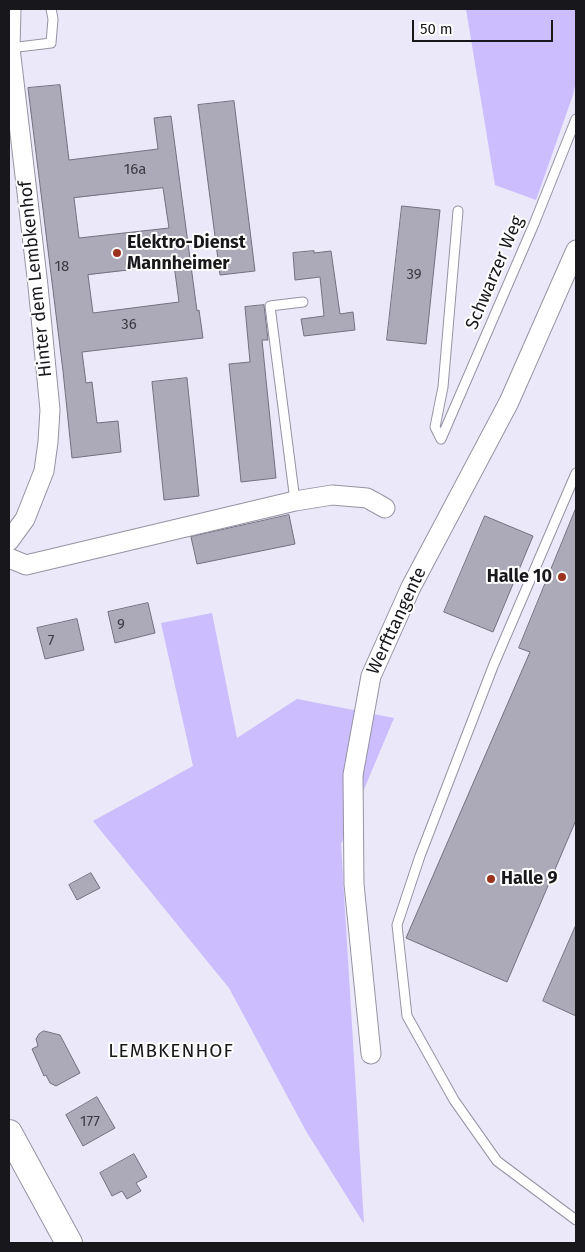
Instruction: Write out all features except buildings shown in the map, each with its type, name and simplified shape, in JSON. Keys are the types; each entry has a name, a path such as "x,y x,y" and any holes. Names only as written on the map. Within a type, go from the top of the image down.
{"street":[{"name":"Hinter dem Lembkenhof","path":"9,541 25,519 44,471 50,410 38,286 10,48 11,9"},
{"name":"Werfttangente","path":"371,1054 354,884 353,775 371,676 411,587 509,402 576,250"},
{"path":"9,558 26,565 295,501 332,495 367,498 385,508"},
{"path":"9,1133 69,1243"}],"lane":[{"path":"10,48 51,43 52,9"},
{"name":"Schwarzer Weg","path":"458,211 443,387 435,426 441,439 534,224 576,119"},
{"path":"295,501 270,306 304,302"},
{"path":"576,473 494,664 420,856 397,925 407,1016 454,1100 497,1161 576,1220"}],"shaded area":[{"path":"466,9 576,9 576,81 573,95 536,200 495,185"},
{"path":"212,613 237,738 297,699 394,718 341,844 364,1224 306,1131 229,988 93,821 193,766 161,623"}],"place":[{"name":"Elektro-Dienst Mannheimer","path":"117,253"},
{"name":"Halle 10","path":"562,577"},
{"name":"Halle 9","path":"491,879"}],"district":[{"name":"LEMBKENHOF","path":"171,1052"}]}
